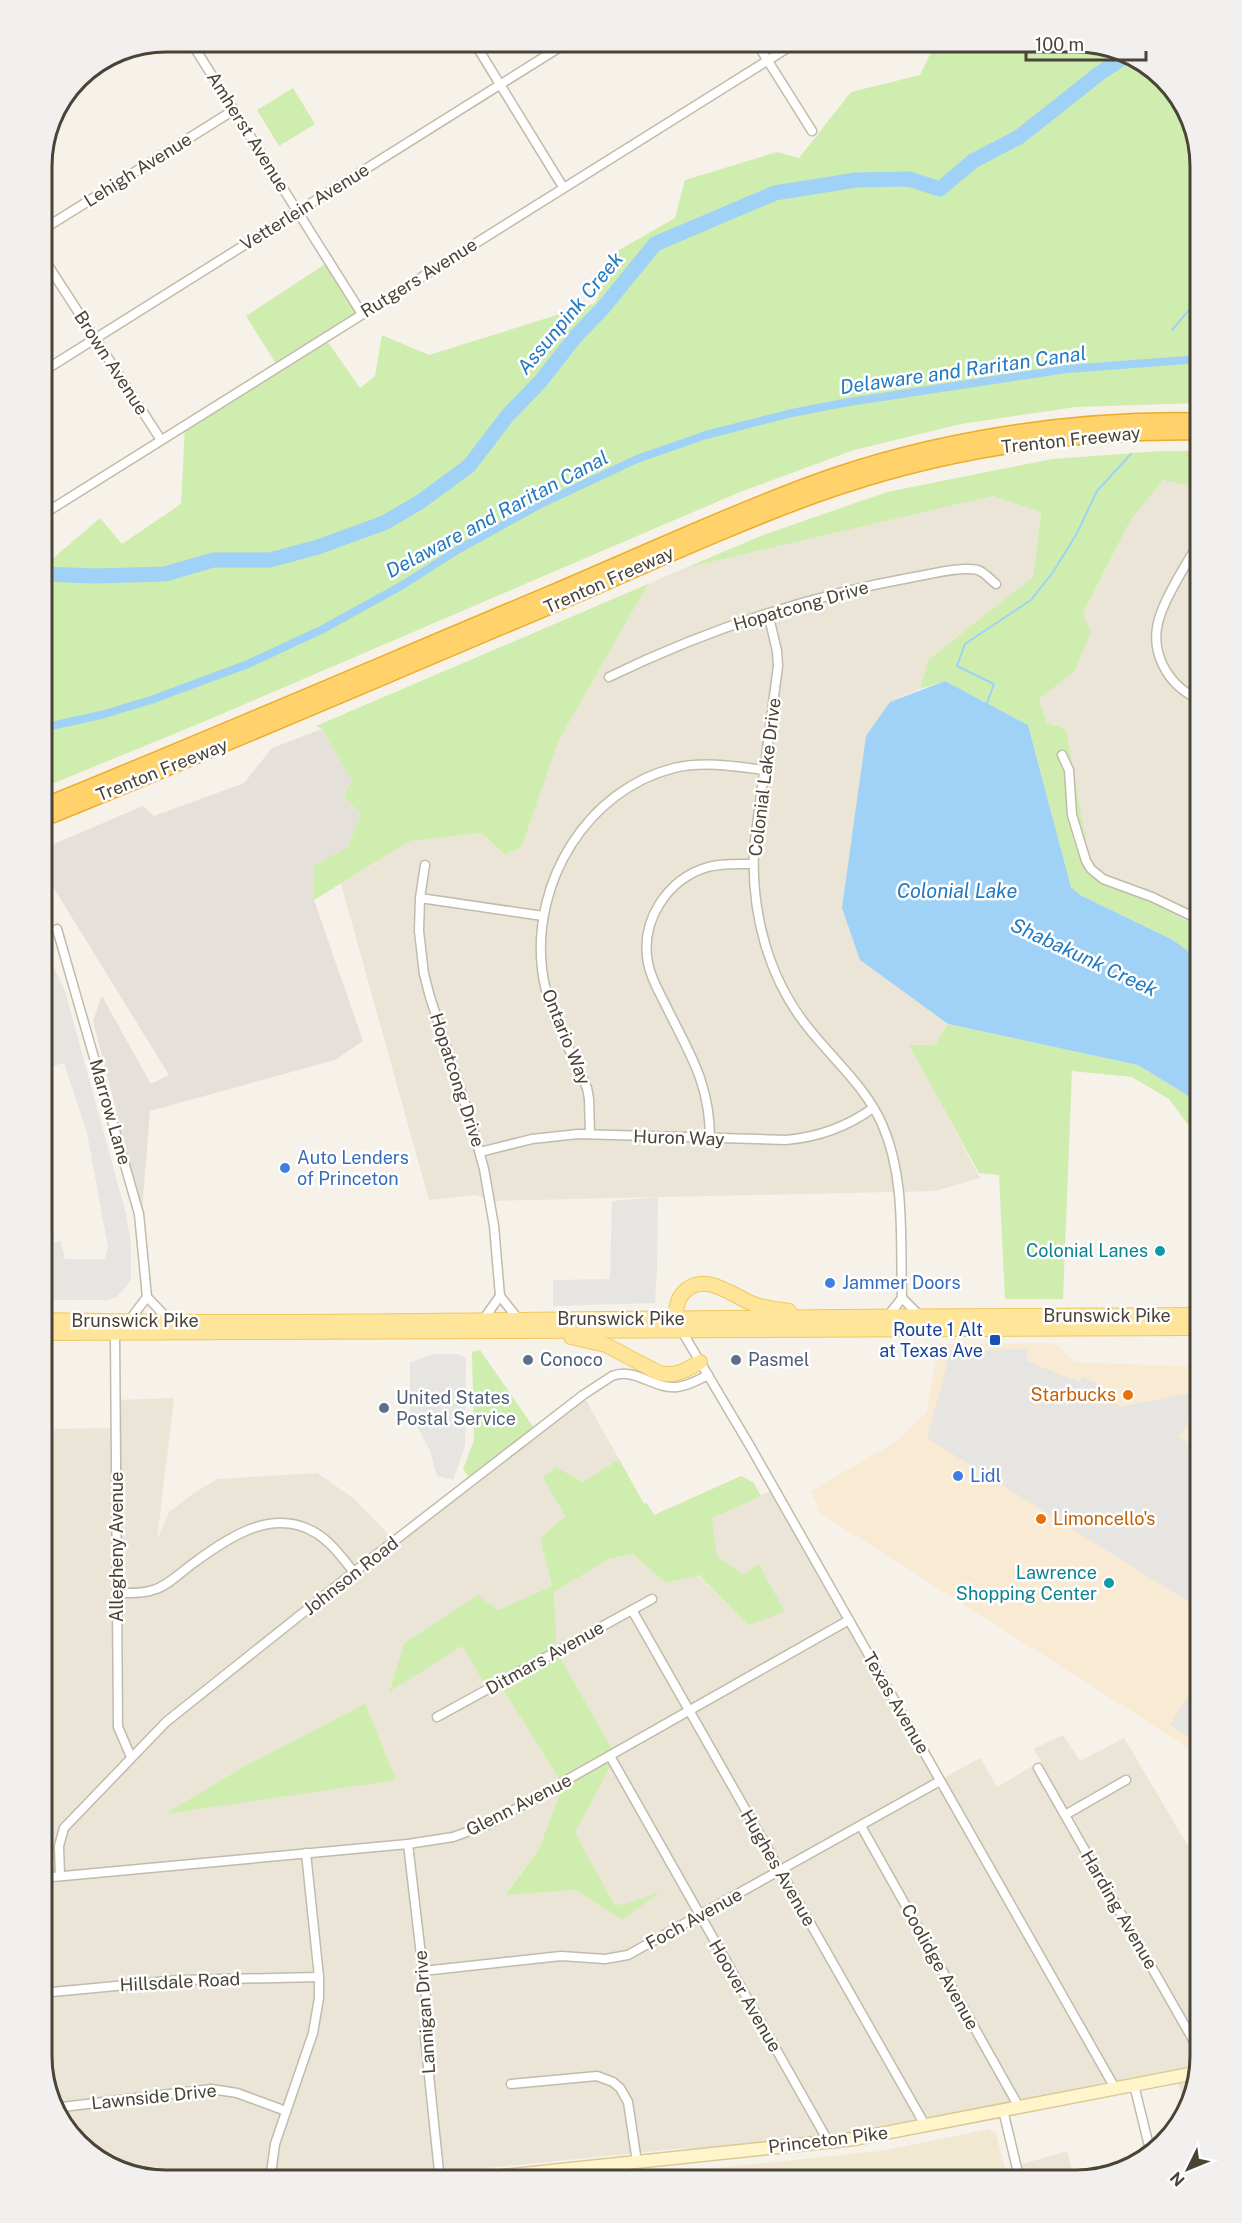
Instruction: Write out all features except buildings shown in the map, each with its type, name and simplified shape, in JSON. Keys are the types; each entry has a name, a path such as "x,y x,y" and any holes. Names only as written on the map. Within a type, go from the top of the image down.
{"highway":[{"name":"Trenton Freeway","path":"53,803 185,749 657,547 813,484 914,453 989,438 1103,423 1190,421"},
{"name":"Trenton Freeway","path":"53,815 216,748 661,557 825,491 927,462 991,448 1124,433 1190,432"}],"main road":[{"path":"679,1324 678,1304 685,1291 691,1286 705,1283 757,1305 835,1318"},
{"name":"Brunswick Pike","path":"52,1333 534,1331 888,1316 1190,1315"},
{"name":"Brunswick Pike","path":"52,1320 170,1322 519,1320 679,1324 1190,1328"},
{"path":"534,1331 576,1337 606,1345 666,1375 681,1373 700,1362"},
{"name":"Princeton Pike","path":"561,2170 854,2139 1189,2074"}],"street":[{"name":"Amherst Avenue","path":"198,53 362,314"},
{"path":"481,53 563,187"},
{"name":"Vetterlein Avenue","path":"53,365 550,53"},
{"path":"766,53 812,131"},
{"path":"771,59 776,53"},
{"name":"Rutgers Avenue","path":"53,508 780,53"},
{"name":"Lehigh Avenue","path":"53,223 234,110"},
{"name":"Brown Avenue","path":"53,273 161,440"},
{"path":"1190,559 1161,614 1156,646 1169,678 1190,694"},
{"name":"Hopatcong Drive","path":"609,677 706,634 768,613 854,589 963,569 980,570 996,584"},
{"name":"Colonial Lake Drive","path":"768,613 778,666 753,864 759,920 765,943 782,986 809,1029 864,1093 888,1139 897,1171 899,1190 902,1298"},
{"path":"1062,754 1070,770 1072,815 1086,861 1091,869 1103,879 1152,897 1190,915"},
{"name":"Ontario Way","path":"590,1134 587,1088 557,1024 545,989 541,948 543,916 554,879 572,844 597,813 628,788 658,773 693,765 710,764 764,770"},
{"path":"710,1139 710,1116 703,1081 652,977 647,958 647,938 659,904 676,884 686,877 710,867 753,864"},
{"name":"Hopatcong Drive","path":"425,865 420,898 420,947 428,990 480,1152 494,1226 500,1296"},
{"path":"420,898 543,916"},
{"name":"Marrow Lane","path":"57,929 139,1214 147,1297"},
{"name":"Huron Way","path":"480,1152 532,1139 590,1134 710,1139 802,1139 834,1130 873,1108"},
{"path":"483,1320 500,1296 519,1320"},
{"path":"128,1322 147,1297 170,1322"},
{"path":"888,1316 902,1298 920,1316"},
{"name":"Texas Avenue","path":"679,1324 1115,2088"},
{"name":"Allegheny Avenue","path":"116,1334 118,1727 131,1757"},
{"name":"Johnson Road","path":"60,1876 59,1846 64,1828 131,1757 166,1722 354,1572 583,1395 612,1376 627,1373 660,1385 678,1387 708,1375"},
{"path":"117,1593 146,1592 162,1587 225,1540 252,1528 267,1525 296,1526 317,1533 354,1572"},
{"name":"Ditmars Avenue","path":"437,1717 652,1599"},
{"name":"Hughes Avenue","path":"632,1610 925,2125"},
{"name":"Glenn Avenue","path":"52,1877 408,1844 434,1841 472,1831 610,1756 849,1620"},
{"name":"Hoover Avenue","path":"610,1756 828,2141"},
{"name":"Harding Avenue","path":"1038,1768 1190,2034"},
{"path":"1065,1815 1126,1780"},
{"name":"Foch Avenue","path":"423,1971 561,1956 617,1958 639,1950 940,1781"},
{"name":"Coolidge Avenue","path":"861,1826 1019,2107"},
{"name":"Lannigan Drive","path":"408,1844 426,1998 426,2037 439,2170"},
{"path":"271,2170 275,2144 313,2033 319,1998 319,1977 306,1853"},
{"name":"Hillsdale Road","path":"52,1992 179,1980 319,1977"},
{"path":"511,2084 597,2076 613,2082 620,2088 628,2102 637,2162"},
{"path":"1134,2085 1148,2144"},
{"name":"Lawnside Drive","path":"64,2107 211,2089 237,2093 286,2110"},
{"path":"1003,2110 1017,2170"}],"shaded area":[{"path":"1163,480 1190,486 1190,925 1091,868 1066,729 1047,723 1039,699 1074,672 1091,633 1083,613 1130,521"},
{"path":"993,496 1041,512 1033,577 928,660 920,689 890,702 860,960 948,1024 935,1045 910,1045 980,1178 935,1191 491,1201 476,1195 429,1200 341,884 410,841 482,833 504,854 521,848 559,740 648,584 685,568"},
{"path":"322,729 352,781 343,796 361,814 348,847 314,866 314,900 363,1041 335,1060 150,1111 142,1210 93,1021 102,996 151,1084 169,1075 53,886 53,844 143,806 154,816 244,783 272,748"},
{"path":"53,964 65,991 126,1214 131,1243 131,1280 117,1297 108,1300 52,1300 52,1242 61,1241 65,1259 105,1259 108,1247 87,1133 64,1063 53,1066"},
{"path":"658,1197 655,1303 553,1306 553,1280 610,1279 612,1201"},
{"name":"Lawrence Shopping Center","path":"1055,1343 1075,1362 1190,1367 1190,1749 820,1513 811,1491 895,1442 927,1412 938,1344"},
{"path":"1028,1349 1027,1361 1079,1382 1082,1376 1099,1385 1120,1407 1190,1393 1190,1418 1179,1437 1190,1444 1190,1603 927,1438 951,1350"},
{"path":"432,1354 457,1354 466,1358 465,1447 453,1480 437,1476 430,1451 410,1412 410,1363"},
{"path":"583,1395 619,1459 583,1482 556,1467 565,1516 540,1539 552,1586 498,1610 478,1596 404,1643 389,1691 462,1646 488,1688 499,1683 563,1785 539,1849 505,1894 576,1890 622,1920 660,1891 629,1903 615,1905 575,1833 616,1756 557,1652 554,1592 609,1559 634,1554 666,1583 698,1575 748,1625 757,1563 744,1576 717,1557 712,1518 775,1489 940,1780 980,1758 997,1787 1041,1761 1034,1749 1063,1735 1080,1761 1124,1738 1188,1846 1190,1845 1190,2057 1189,2072 1182,2097 1176,2077 925,2125 687,2156 686,2148 487,2168 487,2170 159,2170 130,2164 103,2151 81,2132 64,2107 55,2079 52,2057 52,1429 116,1428 116,1400 174,1398 157,1540 169,1512 195,1492 218,1479 317,1473 353,1498 395,1541","holes":["365,1704 167,1813 243,1767"]},
{"path":"1189,1695 1190,1696 1190,1738 1170,1725"},
{"path":"989,2129 996,2134 1005,2170 697,2170 881,2151"},
{"path":"1067,2151 1072,2170 1017,2170 1016,2166"}],"green space":[{"path":"931,53 1083,53 1126,64 1151,81 1161,91 1178,116 1189,151 1190,403 1076,407 961,424 854,450 740,492 203,722 53,784 53,559 100,518 122,544 181,504 185,426 278,367 246,316 333,259 366,312 325,338 360,388 375,376 382,335 429,355 595,303 619,250 675,218 685,180 777,152 799,158 851,92 920,75"},
{"path":"293,88 315,124 279,146 257,110"},
{"path":"1190,451 1190,486 1163,480 1130,521 1083,613 1091,633 1074,672 1039,699 1047,723 1066,729 1091,868 1190,923 1190,953 1173,940 1080,895 1071,887 1028,725 945,681 920,689 928,660 1033,577 1041,512 993,496 685,568 766,534 887,492 1052,459"},
{"path":"648,584 559,740 521,848 504,854 482,833 410,841 314,900 314,866 348,847 361,814 343,796 352,781 322,729 316,726"},
{"path":"948,1024 1138,1065 1190,1097 1190,1127 1169,1099 1132,1077 1072,1071 1063,1299 1005,1299 999,1175 979,1173 909,1045 935,1045"},
{"path":"480,1350 534,1428 469,1478 463,1469 474,1440 472,1352"},
{"path":"619,1459 644,1504 647,1503 654,1515 741,1476 753,1482 761,1496 712,1518 717,1556 744,1575 758,1563 785,1612 748,1625 699,1575 666,1583 633,1554 609,1559 554,1592 557,1652 616,1756 575,1833 615,1905 629,1903 663,1890 622,1920 576,1890 505,1895 539,1849 563,1785 499,1683 488,1689 462,1646 389,1692 404,1643 478,1595 498,1610 552,1586 540,1539 565,1516 543,1477 556,1467 583,1482"},
{"path":"365,1704 396,1780 165,1814 243,1767"}],"water":[{"name":"Colonial Lake","path":"945,681 1028,725 1071,887 1080,895 1173,940 1190,953 1190,1097 1138,1065 948,1024 860,960 842,908 866,736 890,702"}],"waterway":[{"name":"Assunpink Creek","path":"53,574 165,574 213,560 270,560 318,547 384,523 420,502 469,466 508,415 540,382 655,244 775,193 856,180 909,179 940,189 973,161 1019,137 1118,61"},
{"name":"Shabakunk Creek","path":"1172,330 1190,309"},
{"name":"Delaware and Raritan Canal","path":"53,726 101,715 151,700 248,664 321,630 539,505 637,459 706,435 792,413 849,402 1067,369 1190,360"},
{"name":"Shabakunk Creek","path":"986,706 994,684 957,666 965,644 1031,600 1053,572 1076,535 1097,491 1131,454"}],"place":[{"name":"Auto Lenders of Princeton","path":"285,1168"},
{"name":"Colonial Lanes","path":"1160,1251"},
{"name":"Jammer Doors","path":"830,1283"},
{"name":"Route 1 Alt at Texas Ave","path":"995,1340"},
{"name":"Conoco","path":"528,1360"},
{"name":"Pasmel","path":"736,1360"},
{"name":"Starbucks","path":"1128,1395"},
{"name":"United States Postal Service","path":"384,1408"},
{"name":"Lidl","path":"958,1476"},
{"name":"Limoncello's","path":"1041,1519"},
{"name":"Lawrence Shopping Center","path":"1109,1583"}]}
